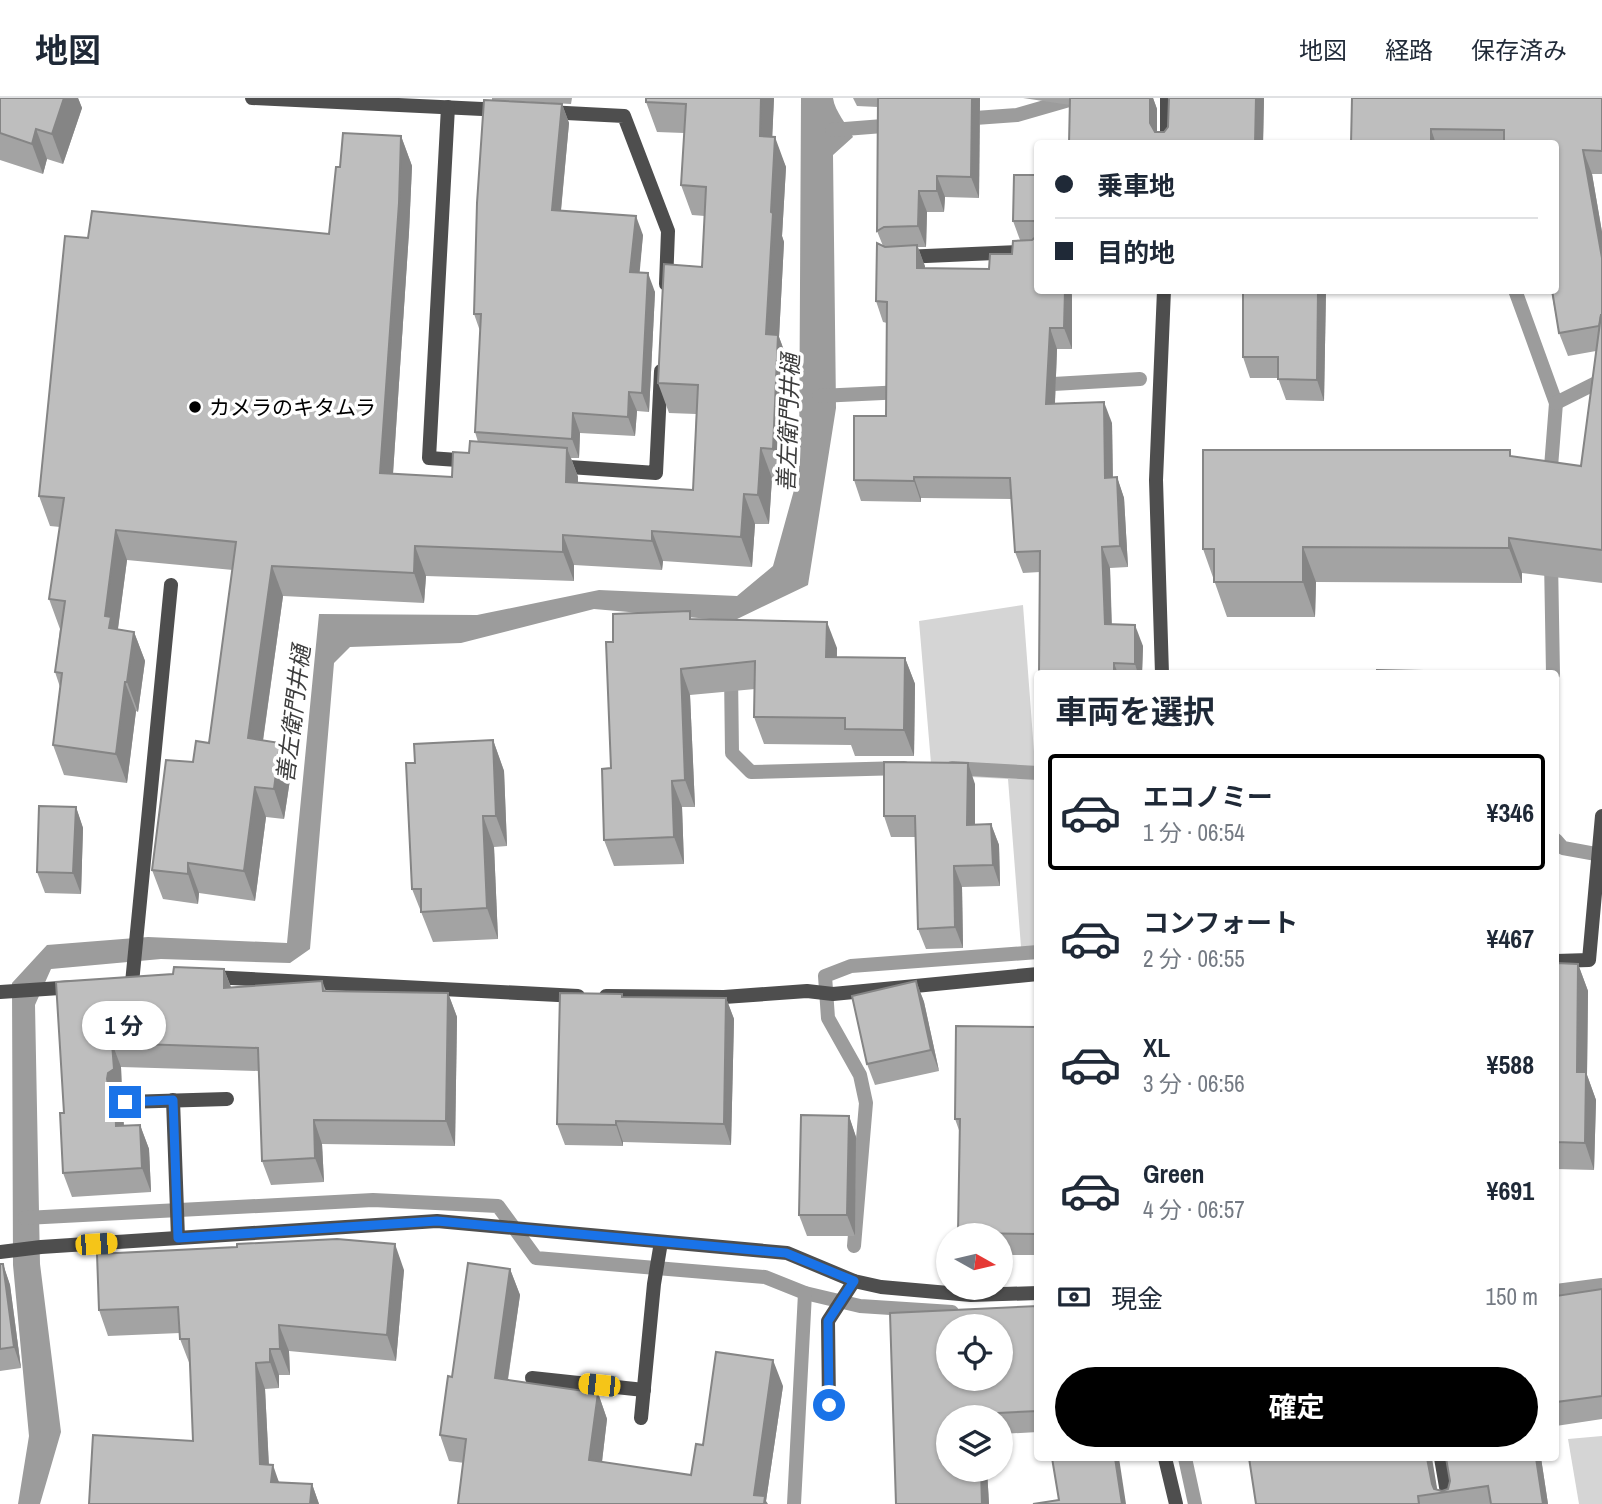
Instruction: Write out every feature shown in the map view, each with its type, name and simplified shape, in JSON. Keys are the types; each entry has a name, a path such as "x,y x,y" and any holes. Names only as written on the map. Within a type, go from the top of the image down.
{"street":[{"path":"252,98 624,116 668,231 665,298"},
{"path":"1167,98 1167,140"},
{"path":"448,107 429,458 483,461"},
{"path":"892,258 1034,251"},
{"path":"1162,670 1156,480 1164,294"},
{"path":"536,465 656,473 662,352"},
{"path":"132,979 172,584"},
{"path":"1559,961 1589,960 1602,816"},
{"path":"196,978 547,996 724,997 807,991 833,994 1034,974"},
{"path":"4,992 96,985"},
{"path":"125,1102 228,1099"},
{"path":"173,1100 178,1238"},
{"path":"6,1251 437,1221 786,1253 854,1281 881,1287 971,1295 1034,1293"},
{"path":"640,1418 654,1284 662,1242"},
{"path":"829,1405 828,1321 854,1281"},
{"path":"532,1378 644,1390"},
{"path":"1166,1461 1176,1504"},
{"path":"1442,1461 1449,1504"}],"shaded area":[{"path":"801,98 833,98 853,137 833,155 836,408 808,585 733,621 594,609 461,643 350,647 334,663 310,949 290,963 161,959 51,969 35,1005 40,1264 61,1432 40,1504 18,1504 29,1436 13,1265 12,983 47,945 148,937 287,943 319,614 477,615 599,590 737,596 773,566 799,472"},
{"path":"1023,605 1034,752 1034,946 1021,947 1008,779 932,775 919,621"},
{"path":"1602,1436 1602,1504 1579,1504 1568,1439"}],"building":[{"path":"0,98 64,98 52,134 36,129 32,144 0,133"},
{"path":"646,98 761,98 760,136 775,137 766,334 778,335 773,449 761,448 758,495 744,494 741,537 652,531 652,541 563,535 563,552 415,546 414,573 272,566 248,738 280,743 274,789 255,787 244,871 188,863 188,874 152,870 166,760 193,762 196,741 209,743 236,542 116,530 105,616 111,617 109,628 134,632 116,754 53,745 62,673 55,672 65,601 49,599 64,498 39,496 65,236 88,238 92,211 329,234 336,167 340,167 343,133 401,136 399,203 380,473 452,477 453,452 469,453 470,441 567,448 566,482 693,490 698,385 658,383 664,264 702,267 706,187 681,185 686,104 646,102"},
{"path":"878,98 972,98 971,177 937,176 937,191 919,191 918,226 884,227 877,231"},
{"path":"1070,98 1150,98 1150,123 1155,132 1164,132 1168,127 1169,98 1256,98 1255,140 1069,140"},
{"path":"1352,98 1602,98 1602,151 1583,150 1602,258 1602,315 1599,326 1559,333 1553,294 1559,294 1559,140 1504,140 1504,130 1431,129 1431,140 1351,140"},
{"path":"484,100 562,104 552,210 636,216 630,272 648,273 642,393 629,392 628,417 573,413 572,439 475,432 481,314 474,314 477,203"},
{"path":"1014,175 1034,175 1034,221 1013,221"},
{"path":"1034,238 1034,294 1065,294 1064,328 1050,328 1046,404 1104,402 1105,478 1117,477 1120,546 1102,547 1105,624 1135,625 1135,664 1114,663 1114,670 1039,670 1040,551 1015,552 1010,478 914,477 914,481 854,480 854,416 886,416 887,302 876,301 877,243 885,247 917,245 917,268 989,269 990,254 1012,254 1013,241"},
{"path":"1243,294 1318,294 1317,380 1278,379 1278,357 1243,357"},
{"path":"1601,315 1602,550 1509,538 1509,548 1303,547 1303,582 1214,582 1214,549 1203,549 1203,450 1510,450 1510,456 1581,466"},
{"path":"690,611 690,619 827,622 826,657 905,658 904,730 845,729 845,718 754,717 755,661 681,669 685,780 672,781 674,837 604,840 602,769 611,768 606,642 613,642 613,614"},
{"path":"493,740 496,816 483,816 487,908 421,912 421,889 412,889 406,763 415,763 414,744"},
{"path":"884,762 968,763 967,825 991,824 993,865 954,866 955,927 918,929 915,816 884,816"},
{"path":"39,806 76,807 73,873 37,872"},
{"path":"1559,963 1578,964 1577,1072 1586,1072 1585,1143 1559,1142"},
{"path":"174,967 224,969 224,988 322,981 323,991 448,993 446,1121 314,1120 315,1158 262,1161 258,1048 112,1043 114,1069 108,1073 107,1079 108,1084 115,1087 116,1126 140,1125 142,1168 63,1173 60,1113 64,1113 56,982 173,974"},
{"path":"916,981 931,1050 867,1064 852,996"},
{"path":"560,993 622,994 622,997 726,998 724,1124 616,1121 616,1125 557,1124"},
{"path":"956,1026 1034,1027 1034,1234 1013,1234 1013,1223 958,1223 960,1119 955,1119"},
{"path":"801,1115 849,1116 847,1215 799,1215"},
{"path":"337,1239 395,1244 387,1335 279,1325 280,1349 270,1349 270,1362 256,1363 260,1464 273,1465 271,1482 312,1484 310,1504 89,1504 93,1435 193,1441 189,1339 180,1339 178,1307 99,1310 97,1254"},
{"path":"468,1263 510,1269 495,1378 598,1393 589,1460 691,1475 696,1444 703,1445 716,1352 773,1360 754,1495 765,1496 764,1504 458,1504 466,1439 440,1435 448,1376 452,1377"},
{"path":"0,1264 3,1264 14,1347 0,1349"},
{"path":"1602,1289 1602,1396 1559,1402 1559,1296"},
{"path":"1034,1306 1034,1411 1013,1412 1013,1405 936,1405 936,1482 981,1482 982,1504 896,1504 890,1313"},
{"path":"1052,1461 1115,1461 1122,1504 1033,1504 1059,1500"},
{"path":"1249,1461 1428,1461 1434,1489 1442,1491 1448,1489 1450,1481 1447,1461 1536,1461 1543,1504 1491,1504 1488,1486 1418,1496 1419,1504 1256,1504"}],"waterway":[{"path":"961,119 1017,115 1076,98"},
{"path":"832,130 896,125"},
{"path":"1516,294 1556,403 1550,480"},
{"path":"1036,385 1140,379"},
{"path":"1556,403 1602,380"},
{"path":"819,396 904,392"},
{"path":"1551,560 1553,670"},
{"path":"731,673 732,753 751,772 904,768"},
{"path":"952,768 1034,773"},
{"path":"1559,843 1563,848 1602,855"},
{"path":"854,1246 866,1103 860,1075 828,1018 825,976 851,966 1034,952"},
{"path":"25,1218 373,1200 498,1206 536,1258 765,1277 805,1293 860,1306 952,1312"},
{"path":"1559,1291 1602,1285"},
{"path":"794,1504 805,1293"},
{"path":"1186,1461 1195,1504"}],"place":[{"name":"カメラのキタムラ","path":"195,407"}],"route":[{"path":"125,1102 173,1100 178,1238 437,1221 786,1253 854,1281 828,1321 829,1405"}],"water label":[{"name":"善左衛門井樋","path":"788,423"},
{"name":"善左衛門井樋","path":"293,714"}]}
